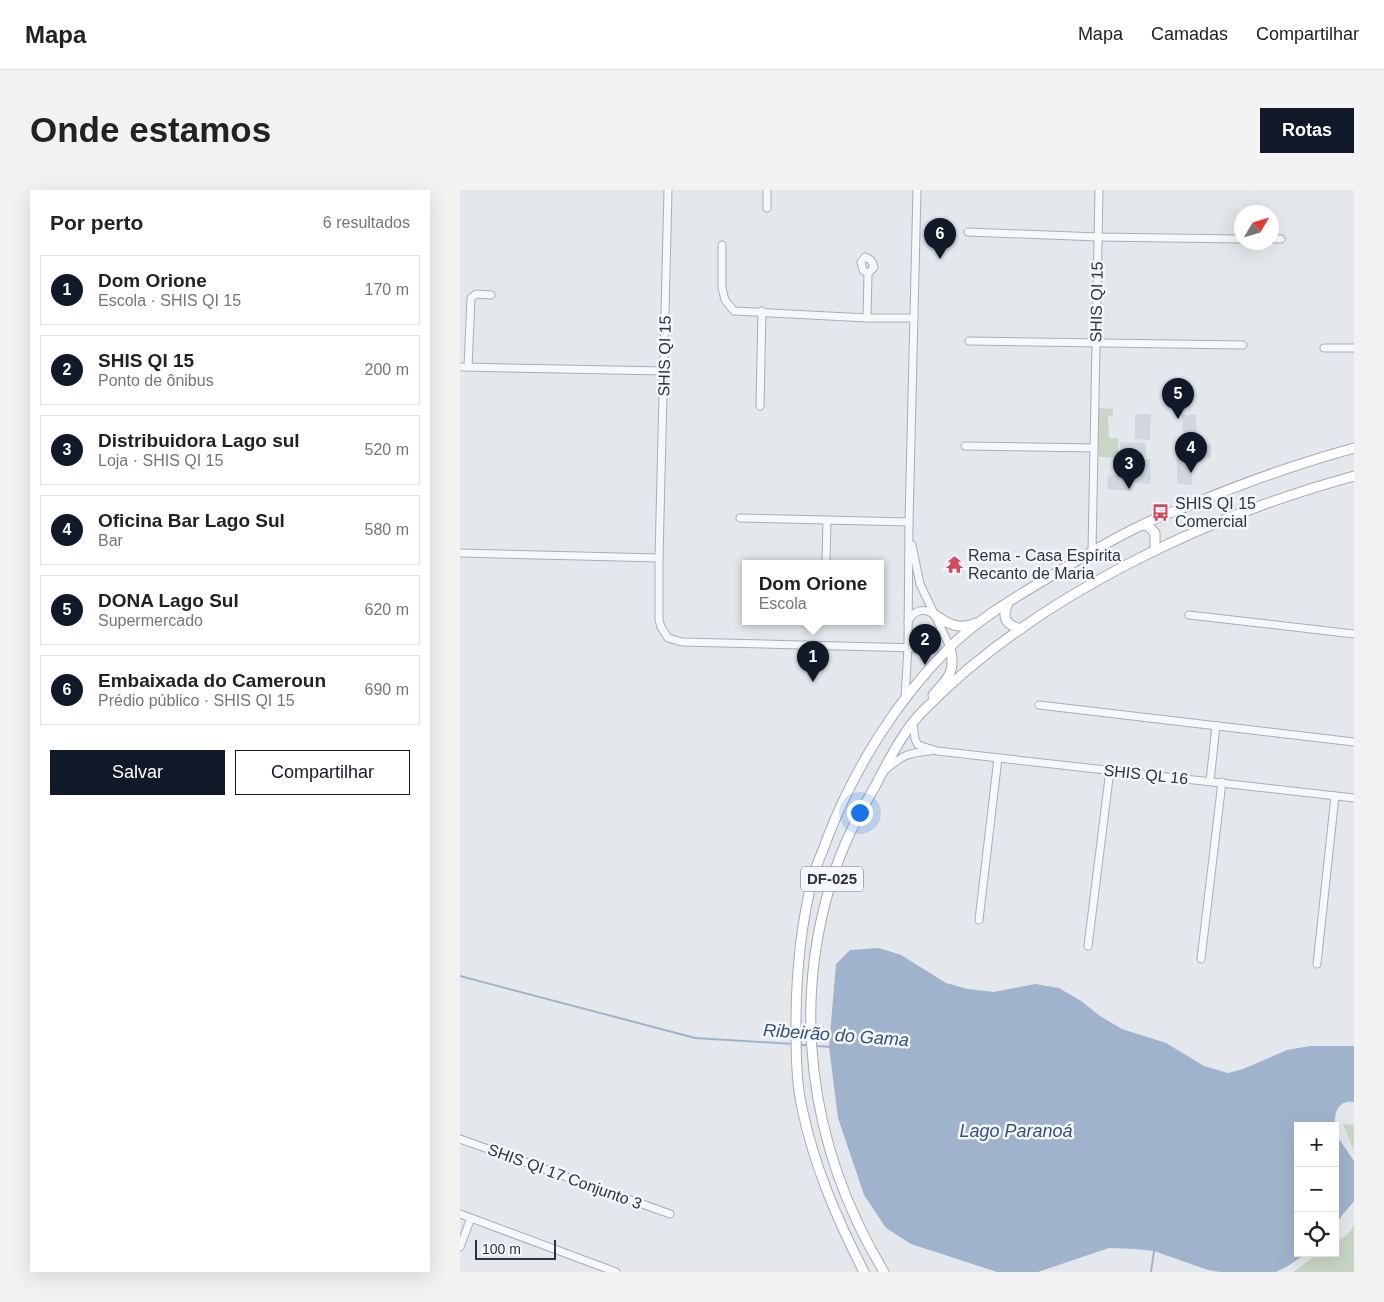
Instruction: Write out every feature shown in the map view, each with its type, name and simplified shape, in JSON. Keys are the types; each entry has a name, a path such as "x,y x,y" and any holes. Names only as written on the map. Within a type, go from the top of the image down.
{"main road":[{"name":"DF-025","path":"864,1272 844,1232 816,1166 801,1105 796,1030 796,982 802,928 814,874 837,812 867,757 905,698 950,647 1008,602 1092,551 1142,524 1306,461 1354,448"},
{"name":"DF-025","path":"884,1272 867,1244 843,1186 826,1134 818,1102 810,1031 813,960 830,883 854,822 881,774 920,713 986,654 1078,592 1155,551 1243,511 1354,476"},
{"path":"1142,524 1148,526 1155,534 1155,551"},
{"path":"1008,602 1004,610 1005,617 1012,626 1021,629"},
{"path":"935,616 958,627 971,625 986,618"},
{"path":"920,713 950,676 953,665 950,647"},
{"path":"837,812 838,818 845,824 854,822"},
{"path":"844,1232 845,1223 850,1220 867,1244"}],"street":[{"name":"SHIS QI 15","path":"668,190 659,558 659,620 664,633 671,640 682,642 908,647"},
{"path":"767,190 767,208"},
{"path":"905,698 908,647 917,190"},
{"name":"SHIS QI 15","path":"1092,551 1099,190"},
{"path":"968,232 1098,237 1234,239"},
{"path":"722,245 722,288 724,300 734,311 867,318 914,318"},
{"path":"867,318 868,274"},
{"path":"491,295 476,294 471,298 466,367 664,370"},
{"path":"760,406 762,311"},
{"path":"968,341 1243,345"},
{"path":"1324,348 1354,348"},
{"path":"965,446 1094,448"},
{"path":"740,518 827,520 909,525"},
{"path":"826,560 827,520"},
{"path":"909,525 920,584 950,647"},
{"path":"1092,534 1096,540 1105,544"},
{"path":"461,553 659,558"},
{"path":"908,623 915,612 920,610 930,612 935,616"},
{"path":"1189,615 1354,634"},
{"path":"908,647 931,645 938,638 941,628"},
{"path":"1039,705 1354,742"},
{"name":"SHIS QL 16","path":"913,724 917,744 923,748 938,751 1354,798"},
{"path":"1210,781 1216,726"},
{"name":"SHIS QL 16","path":"881,774 907,754 938,751"},
{"path":"979,920 998,758"},
{"path":"1088,946 1110,770"},
{"path":"1201,959 1222,782"},
{"path":"1317,964 1335,796"},
{"name":"SHIS QI 17 Conjunto 3","path":"460,1139 670,1214"},
{"path":"460,1214 616,1272"},
{"path":"460,1247 471,1218"}],"shaded area":[{"path":"1135,414 1151,414 1150,440 1135,439"},
{"path":"1182,415 1196,415 1197,441 1183,439"},
{"path":"1120,442 1146,443 1146,457 1120,456"},
{"path":"1186,443 1211,444 1211,458 1185,458"},
{"path":"1136,459 1150,459 1151,484 1135,483"},
{"path":"1177,459 1193,460 1192,485 1177,484"},
{"path":"1108,475 1133,475 1132,491 1107,489"}],"green space":[{"path":"1097,408 1113,409 1113,416 1108,416 1109,438 1118,438 1119,458 1099,457"},
{"path":"1343,1124 1354,1125 1354,1151"},
{"path":"1354,1225 1354,1272 1293,1272 1314,1257 1339,1257 1339,1240 1347,1235"}],"water":[{"name":"Lago Paranoá","path":"879,948 901,955 946,983 968,989 994,992 1035,984 1059,988 1122,1029 1166,1043 1204,1066 1228,1073 1243,1069 1287,1050 1310,1046 1354,1046 1354,1102 1344,1103 1338,1108 1335,1122 1294,1122 1294,1257 1301,1257 1276,1272 1220,1272 1208,1270 1154,1251 1109,1248 1038,1272 997,1272 911,1244 886,1228 864,1195 838,1118 829,1047 836,964 850,950"},
{"path":"1339,1139 1354,1161 1354,1201 1339,1219"}],"waterway":[{"name":"Ribeirão do Gama","path":"460,976 695,1038 794,1044"},
{"name":"Ribeirão do Gama","path":"799,1045 809,1045"},
{"name":"Ribeirão do Gama","path":"816,1046 832,1047"},
{"path":"1151,1272 1154,1251"}],"place":[{"name":"Embaixada do Cameroun","path":"940,259"},
{"name":"DONA Lago Sul","path":"1178,419"},
{"name":"Oficina Bar Lago Sul","path":"1191,473"},
{"name":"Distribuidora Lago sul","path":"1129,489"},
{"name":"SHIS QI 15 Comercial","path":"1161,512"},
{"name":"Rema - Casa Espírita Recanto de Maria","path":"954,564"},
{"name":"SHIS QI 15","path":"925,665"},
{"name":"Dom Orione","path":"813,682"}]}
